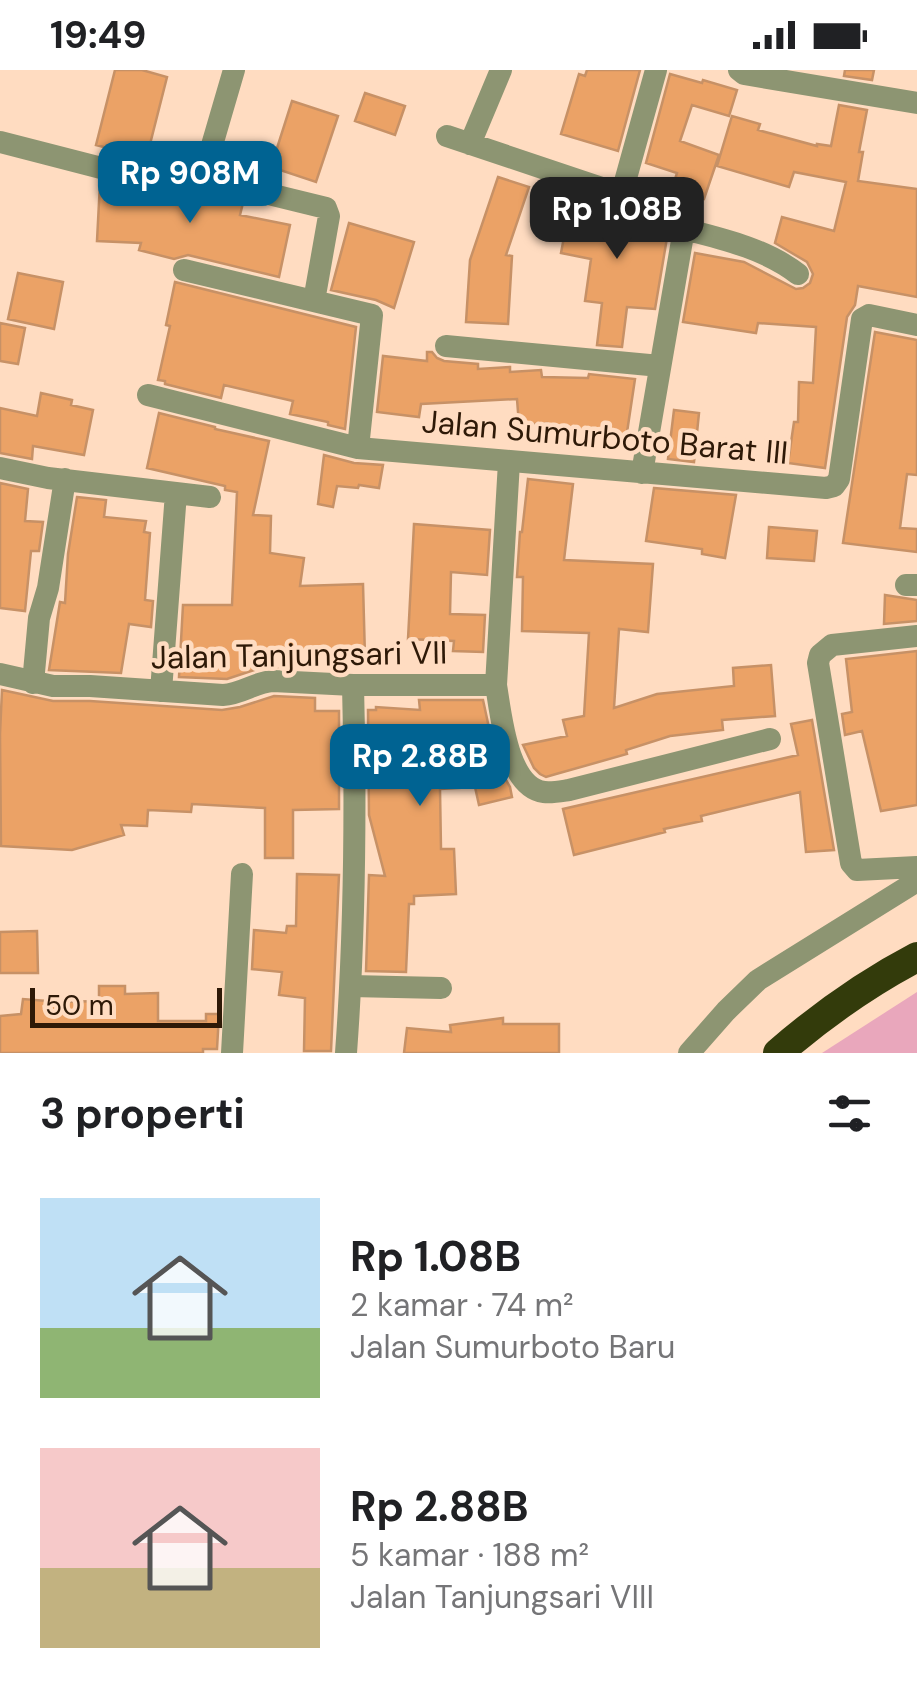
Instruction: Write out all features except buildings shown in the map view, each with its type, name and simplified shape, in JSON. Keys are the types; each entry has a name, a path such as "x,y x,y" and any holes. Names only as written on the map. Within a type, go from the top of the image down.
{"highway":[{"path":"778,1053 818,1020 917,957"}],"street":[{"path":"202,176 234,70"},
{"path":"470,144 500,70"},
{"path":"621,196 656,70"},
{"path":"739,70 744,74 917,103"},
{"path":"447,136 683,218 642,472"},
{"path":"0,142 109,170 162,168 202,176 326,208 314,301"},
{"path":"684,229 754,250 798,274"},
{"path":"184,270 372,316 358,448"},
{"name":"Jalan Sumurboto Barat III","path":"148,395 358,448 817,488 834,486 839,480 862,319 869,316 917,325"},
{"path":"446,346 660,366"},
{"path":"509,462 496,685 506,740 517,770 530,786 544,792 569,790 770,739"},
{"path":"0,468 64,480 210,497"},
{"path":"33,683 39,618 48,588 64,480"},
{"path":"161,691 176,493"},
{"path":"917,636 832,645 820,655 818,663 850,863 857,870 868,871 917,868"},
{"name":"Jalan Tanjungsari VII","path":"0,674 53,686 234,694 273,681 496,685"},
{"path":"346,1053 356,781 353,685"},
{"path":"232,1053 242,874"},
{"path":"689,1053 758,980 917,882"},
{"path":"350,986 442,988"}],"shaded area":[{"path":"917,992 917,1053 822,1053"}]}
